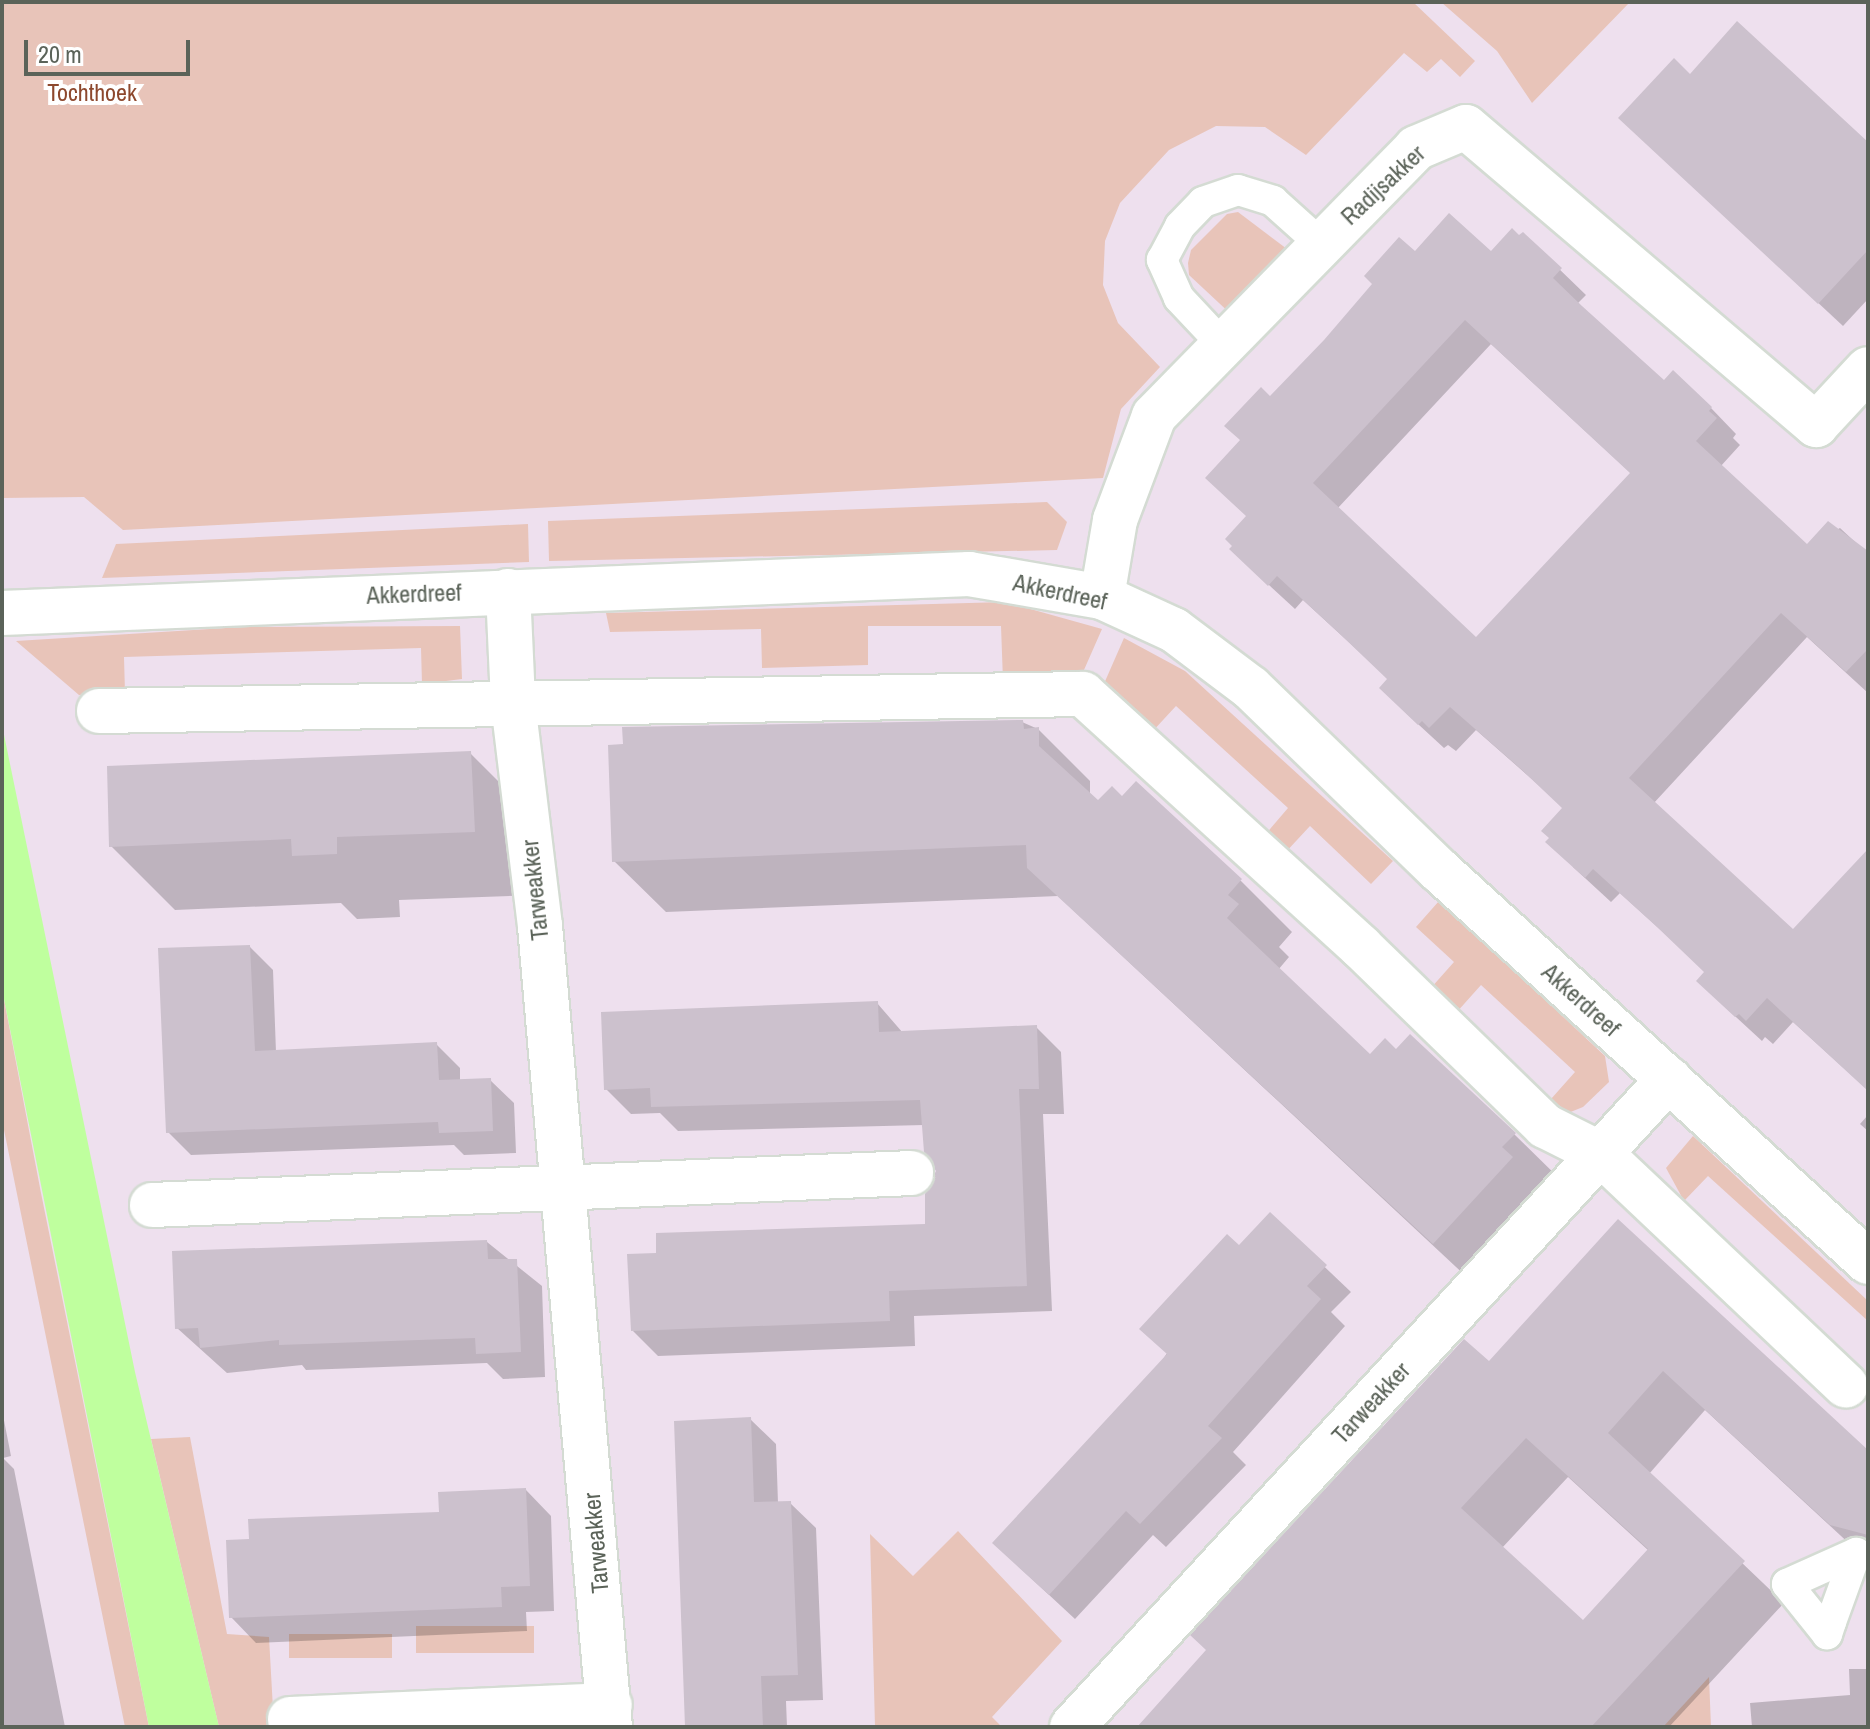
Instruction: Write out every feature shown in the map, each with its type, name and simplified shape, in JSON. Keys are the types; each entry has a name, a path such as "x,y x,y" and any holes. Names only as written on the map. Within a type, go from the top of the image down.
{"street":[{"name":"Radijsakker","path":"1102,597 1115,520 1141,442 1154,416 1416,148 1466,127 1816,425 1865,380"},
{"name":"Akkerdreef","path":"2,613 969,574 1102,597 1174,630 1251,688 1439,870 1868,1262"},
{"name":"Tarweakker","path":"290,1719 610,1716 540,926 513,703 508,591"},
{"path":"99,711 1083,694 1361,947 1545,1126 1601,1154 1846,1386"},
{"name":"Tarweakker","path":"1072,1727 1669,1079"},
{"path":"152,1205 911,1173"}],"lane":[{"path":"1224,346 1179,298 1162,260 1195,210 1238,190 1273,201 1322,245"}],"green space":[{"name":"Tochthoek","path":"2,2 1413,2 1475,61 1460,77 1441,59 1427,72 1404,53 1306,155 1265,127 1216,126 1169,150 1120,203 1105,241 1103,285 1118,323 1160,367 1121,409 1103,478 123,530 84,497 2,498"},
{"path":"1441,2 1630,2 1532,103 1497,51"},
{"path":"1238,212 1295,255 1234,317 1189,275 1188,263 1191,250 1227,214"},
{"path":"1047,502 1067,522 1057,550 549,561 548,521"},
{"path":"528,524 529,562 102,578 116,544"},
{"path":"1005,602 1102,629 1080,679 1003,681 1001,626 868,626 868,665 762,668 761,629 610,632 606,613"},
{"path":"460,626 462,679 422,684 421,648 124,657 125,693 79,695 16,641 242,627"},
{"path":"1124,638 1185,671 1393,861 1371,884 1310,826 1284,854 1264,836 1288,808 1176,706 1151,733 1103,686"},
{"path":"1439,901 1605,1056 1609,1082 1583,1107 1568,1113 1551,1099 1575,1072 1481,985 1456,1013 1430,989 1454,962 1416,927"},
{"path":"2,989 149,1727 125,1727 2,1120"},
{"path":"1693,1136 1868,1301 1868,1321 1708,1176 1684,1201 1666,1168"},
{"path":"190,1437 227,1634 269,1637 274,1727 219,1727 151,1439"},
{"path":"958,1531 1062,1641 992,1717 1002,1727 875,1727 870,1534 913,1576"},
{"path":"416,1626 534,1626 534,1653 416,1653"},
{"path":"289,1634 392,1634 392,1658 289,1658"},
{"path":"1709,1677 1711,1727 1663,1727"}],"shaded area":[{"path":"2,725 135,1372 219,1727 149,1727 2,989"}],"building":[{"path":"1737,21 1868,142 1868,250 1818,304 1618,118 1674,58 1690,74"},
{"path":"1449,213 1491,251 1512,228 1519,235 1523,232 1562,268 1553,278 1582,306 1664,380 1673,370 1712,407 1709,411 1717,418 1696,441 1807,544 1828,521 1868,551 1868,649 1846,672 1781,613 1629,778 1793,929 1868,849 1868,1091 1767,998 1746,1021 1739,1014 1735,1017 1696,981 1704,972 1657,927 1593,869 1585,878 1545,842 1549,838 1541,831 1562,808 1522,770 1450,707 1429,728 1422,721 1418,725 1379,688 1387,679 1341,635 1277,576 1268,586 1229,549 1232,546 1225,539 1246,516 1205,478 1240,440 1224,426 1261,387 1270,396 1324,340 1372,284 1364,276 1399,237 1415,251","holes":["1465,320 1630,473 1476,637 1313,483"]},
{"path":"1023,720 1024,729 1039,727 1039,746 1098,800 1112,786 1122,796 1136,781 1242,879 1228,895 1239,904 1227,918 1370,1054 1385,1038 1396,1049 1410,1034 1516,1133 1502,1147 1513,1157 1433,1244 1027,868 1026,845 612,862 608,745 623,744 622,727"},
{"path":"471,751 475,832 337,837 337,854 292,856 291,839 109,847 107,766"},
{"path":"250,945 255,1051 437,1042 439,1080 491,1078 493,1131 439,1133 438,1122 166,1133 158,948"},
{"path":"878,1001 879,1032 1037,1025 1039,1089 1019,1089 1027,1286 889,1291 890,1321 631,1331 627,1254 656,1253 656,1233 925,1224 925,1194 936,1171 924,1152 920,1100 651,1107 650,1088 604,1090 601,1012"},
{"path":"1270,1212 1327,1265 1307,1286 1321,1299 1208,1426 1222,1438 1140,1524 1126,1511 1049,1595 992,1543 1167,1354 1139,1329 1227,1234 1239,1245"},
{"path":"1618,1219 1868,1450 1868,1535 1830,1525 1663,1371 1608,1433 1745,1561 1591,1727 1137,1727 1206,1650 1190,1635 1464,1339 1489,1361","holes":["1526,1438 1648,1549 1583,1620 1461,1508"]},
{"path":"487,1240 488,1259 517,1259 521,1352 476,1354 475,1338 279,1345 279,1340 200,1348 198,1328 175,1329 172,1251"},
{"path":"751,1417 754,1502 791,1501 798,1675 761,1676 763,1727 685,1727 674,1421"},
{"path":"526,1488 530,1586 501,1587 502,1607 229,1618 226,1540 249,1539 248,1519 439,1512 438,1492"}]}
